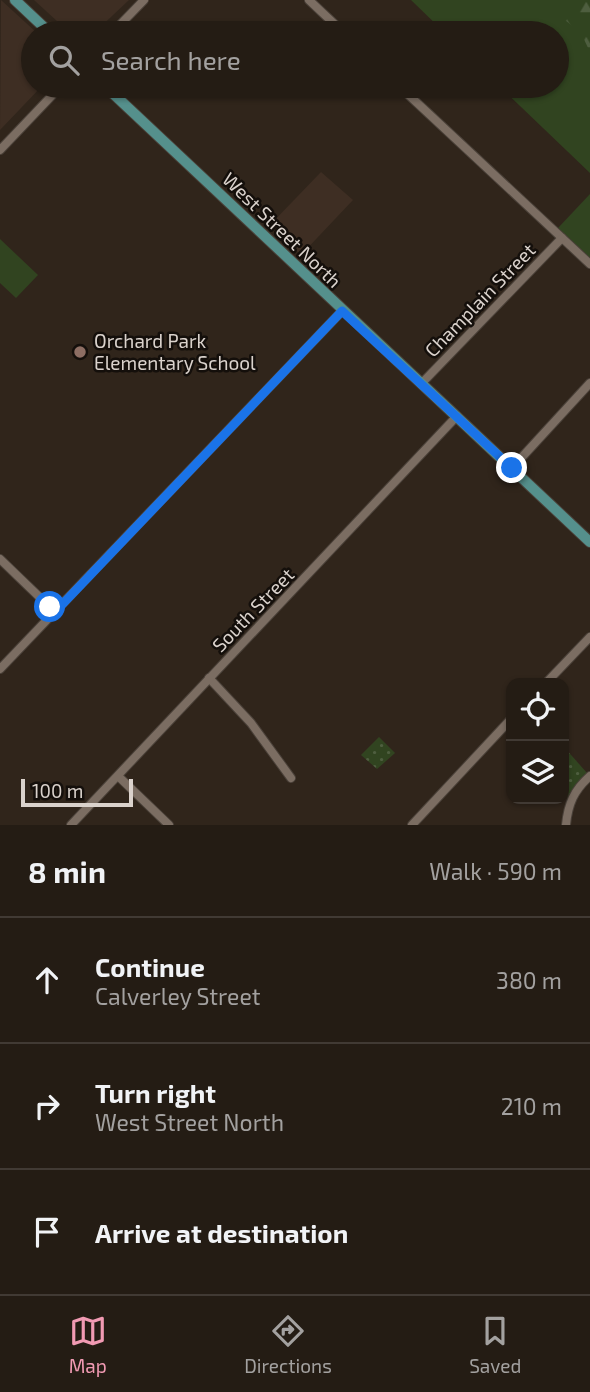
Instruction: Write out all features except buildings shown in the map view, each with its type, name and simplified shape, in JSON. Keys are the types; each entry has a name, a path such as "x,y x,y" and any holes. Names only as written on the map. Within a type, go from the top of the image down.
{"main road":[{"path":"15,0 37,21"},
{"name":"West Street North","path":"118,98 590,542"}],"street":[{"path":"124,21 145,0"},
{"path":"309,0 331,21"},
{"path":"0,150 50,98"},
{"path":"412,98 590,264"},
{"name":"Champlain Street","path":"421,384 562,238"},
{"path":"0,669 342,311"},
{"path":"512,468 590,383"},
{"name":"South Street","path":"71,825 309,576 457,416"},
{"path":"0,559 55,612"},
{"path":"551,678 590,637"},
{"path":"209,678 251,723 291,778"},
{"path":"412,825 506,724"},
{"path":"118,776 169,825"},
{"path":"566,825 575,791 590,776"}],"shaded area":[{"path":"1,0 24,21 21,21 21,98 31,98 0,130"},
{"path":"34,0 129,0 107,21 57,21"},
{"path":"321,172 353,200 301,255 269,226"}],"green space":[{"path":"411,0 590,0 590,173 512,98 569,98 569,21 433,21"},
{"path":"552,0 590,0 590,52 581,33 565,20"},
{"path":"590,194 590,258 558,228"},
{"path":"0,239 38,275 16,298 0,283"},
{"path":"379,737 395,753 377,769 361,755"},
{"path":"569,753 587,773 569,795"}],"place":[{"name":"Orchard Park Elementary School","path":"80,352"}],"route":[{"path":"50,607 55,612 342,311 512,468"}]}
